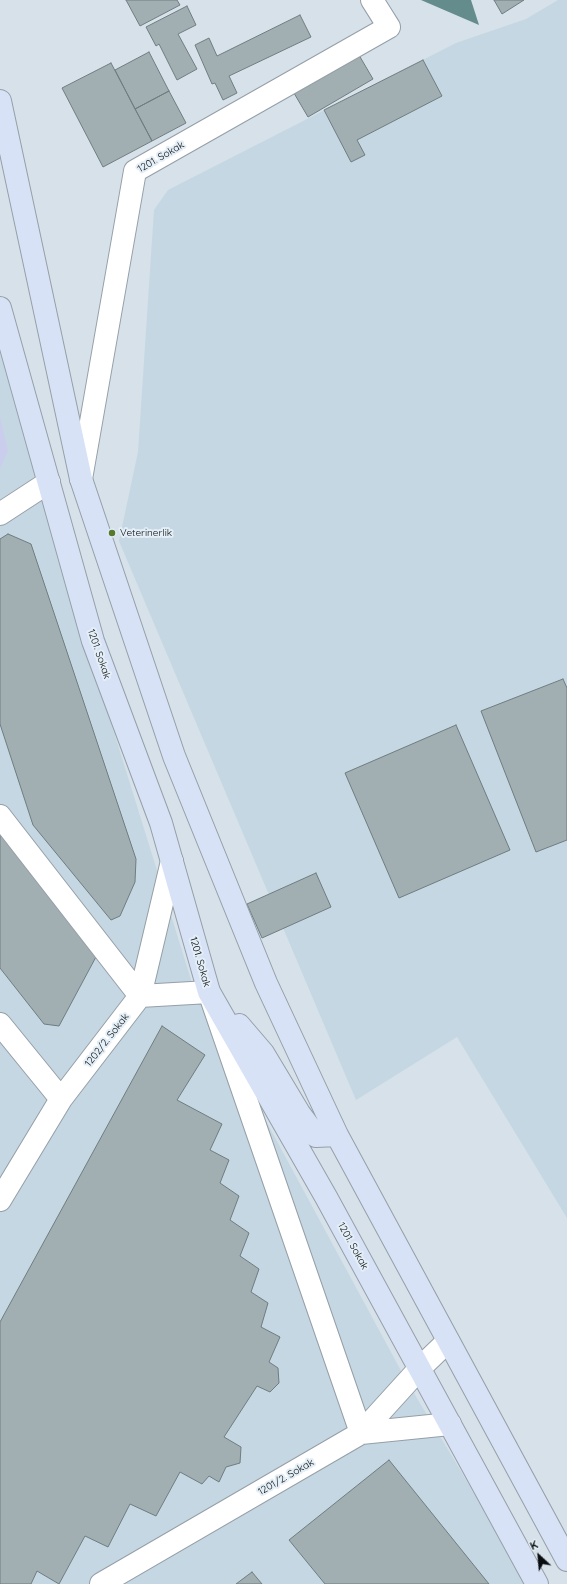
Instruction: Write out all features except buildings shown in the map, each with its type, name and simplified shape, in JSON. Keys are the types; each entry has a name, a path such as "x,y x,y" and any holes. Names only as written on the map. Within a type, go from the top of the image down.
{"main road":[{"name":"1201. Sokak","path":"0,101 81,479 174,756 266,983 337,1135 567,1560"},
{"name":"1201. Sokak","path":"0,308 94,641 161,823 209,992 326,1197 537,1584"},
{"path":"209,992 263,1053 299,1113 316,1136 337,1135"}],"street":[{"name":"1201. Sokak","path":"81,479 135,171 389,27 372,0"},
{"path":"0,514 49,482"},
{"path":"0,816 140,996 209,992 361,1433 450,1424"},
{"name":"1202/2. Sokak","path":"0,1200 61,1099 140,996 172,862"},
{"path":"0,1024 61,1099"},
{"name":"1201/2. Sokak","path":"101,1584 361,1433 420,1368 448,1341"}],"shaded area":[{"path":"421,0 471,0 479,25"},
{"path":"558,0 567,0 567,1218 457,1037 356,1100 119,541 138,452 154,210 168,190 456,43 526,19"},
{"path":"0,313 41,498 193,986 406,1380 529,1584 0,1584"},
{"path":"0,416 8,451 0,469"}],"place":[{"name":"Veterinerlik","path":"112,533"}]}
